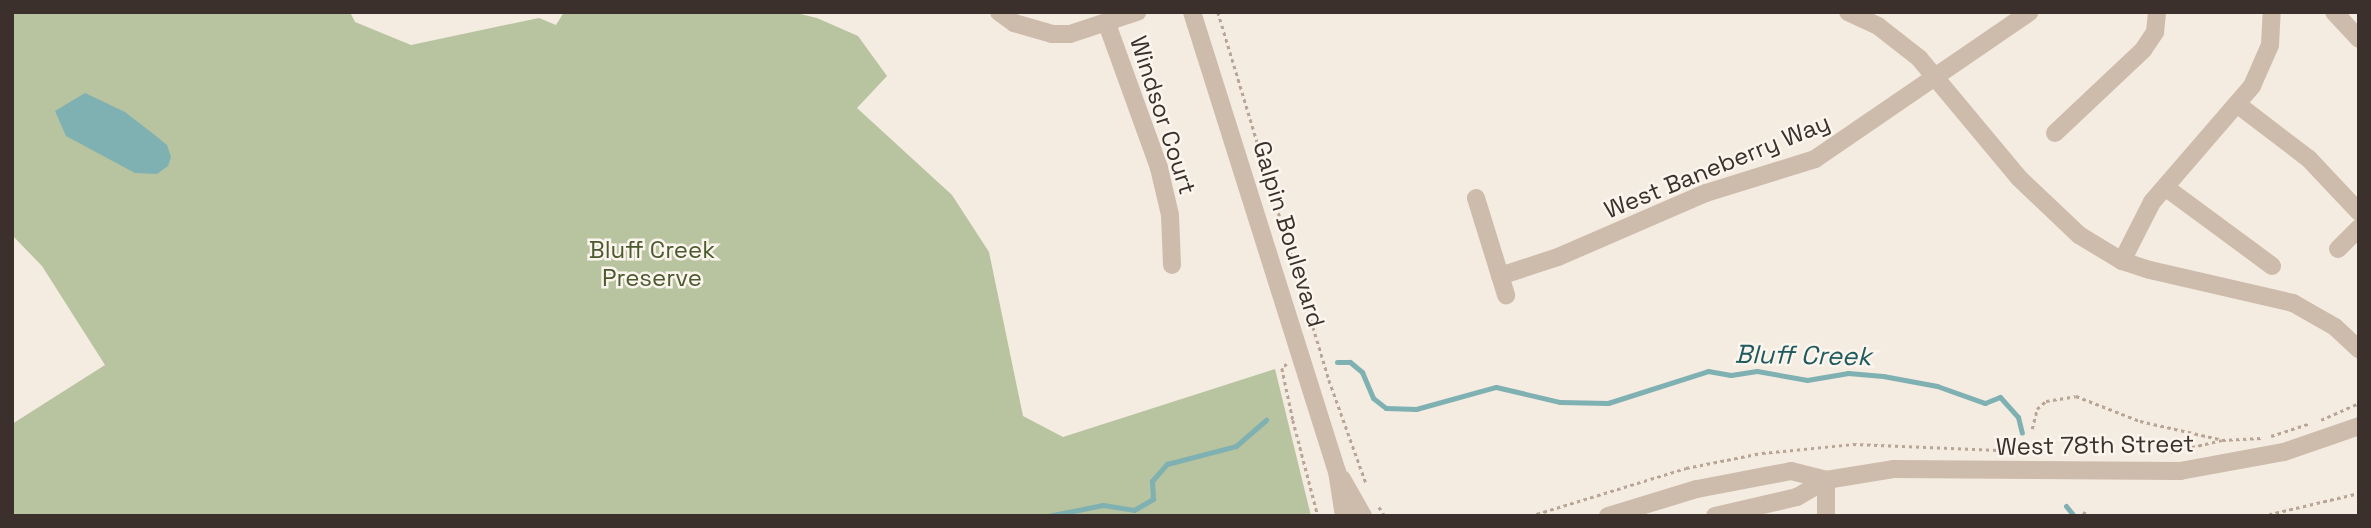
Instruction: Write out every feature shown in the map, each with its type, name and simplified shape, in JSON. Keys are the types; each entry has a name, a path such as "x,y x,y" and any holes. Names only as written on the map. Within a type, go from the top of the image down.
{"street":[{"path":"999,12 1014,23 1052,34 1107,24 1138,12"},
{"name":"Galpin Boulevard","path":"1192,12 1337,471 1344,516"},
{"path":"1848,12 1878,26 1938,77 2021,180 2080,235 2122,261 2293,303 2335,327 2359,349"},
{"name":"West Baneberry Way","path":"1500,276 1558,257 1706,193 1815,159 2030,12"},
{"path":"2055,134 2143,50 2155,32 2157,12"},
{"path":"2122,261 2143,217 2165,187 2237,104 2262,67 2270,46 2272,12"},
{"path":"2333,12 2359,39"},
{"name":"Windsor Court","path":"1107,24 1165,190 1172,265"},
{"path":"2237,104 2309,159 2359,212"},
{"path":"2165,187 2273,266"},
{"path":"1476,198 1506,295"},
{"path":"2338,249 2359,228"},
{"name":"West 78th Street","path":"1715,516 1797,497 1826,480 1893,469 2180,471 2284,453 2359,426"},
{"name":"Galpin Boulevard","path":"1337,471 1363,516"},
{"name":"West 78th Street","path":"1608,516 1699,489 1791,471 1826,480"},
{"path":"1826,480 1826,516"}],"path":[{"path":"1218,12 1329,380 1371,495"},
{"path":"1300,351 1282,368 1318,516"},
{"path":"2032,429 2037,409 2046,401 2076,396 2140,421 2222,440"},
{"path":"2262,516 2359,494"},
{"path":"1378,505 1385,516"},
{"path":"2083,512 2091,516"}],"green space":[{"name":"Bluff Creek Preserve","path":"12,12 350,12 355,22 411,45 539,18 556,25 564,12 792,12 817,18 858,36 887,76 857,108 952,195 989,252 1023,416 1063,437 1275,369 1311,516 12,516 12,424 105,365 42,266 12,235"}],"water":[{"path":"85,93 125,112 167,145 171,157 168,166 157,174 135,173 66,136 55,111"}],"waterway":[{"name":"Bluff Creek","path":"1337,362 1350,362 1362,372 1373,398 1386,408 1416,409 1496,387 1560,402 1608,403 1708,371 1731,375 1757,371 1807,380 1848,373 1883,376 1937,386 1985,403 2000,397 2018,417 2022,433"},
{"name":"Bluff Creek","path":"1048,516 1103,505 1134,510 1153,499 1152,481 1167,464 1236,446 1266,420"},
{"name":"Bluff Creek","path":"2066,506 2074,516"}]}
